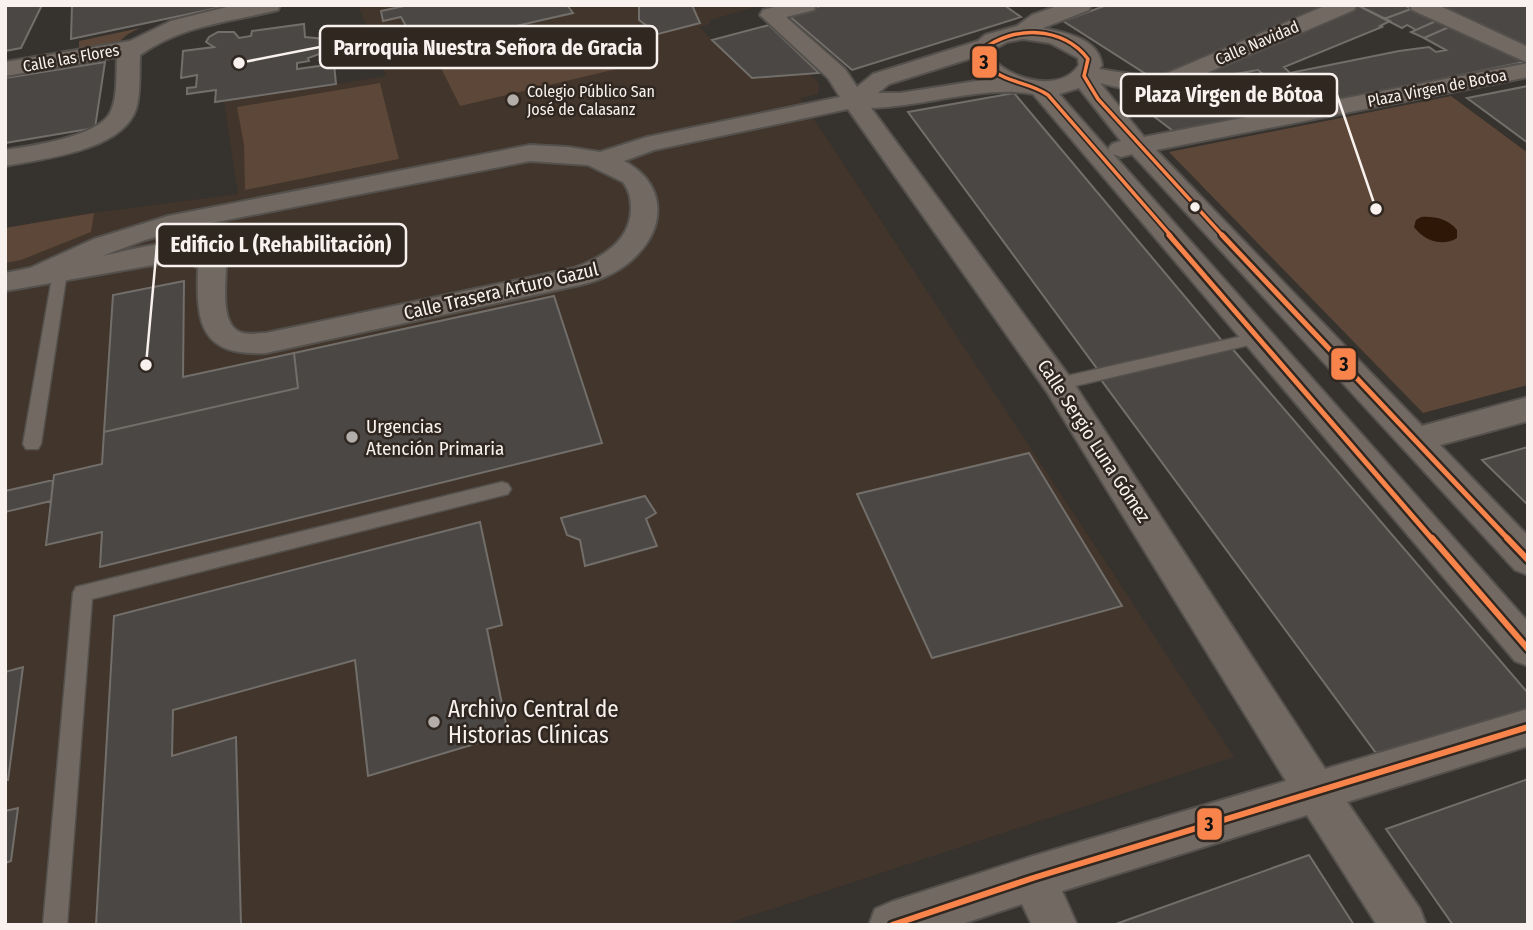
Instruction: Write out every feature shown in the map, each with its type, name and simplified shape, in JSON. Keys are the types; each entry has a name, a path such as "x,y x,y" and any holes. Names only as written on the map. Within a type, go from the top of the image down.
{"street":[{"name":"Calle Sergio Luna Gómez","path":"806,5 771,15 837,74 1058,384 1404,925"},
{"path":"600,161 647,144 854,101 900,100 992,86 1073,83 1085,75 1089,59 1083,50 1032,26 1019,5"},
{"path":"854,101 881,79 986,46 1007,34 1081,5"},
{"name":"Calle Navidad","path":"1085,75 1158,85 1346,5"},
{"path":"1420,5 1528,56"},
{"path":"5,158 69,147 110,127 123,114 129,52 169,27 254,7"},
{"path":"986,46 982,54 984,63 992,72 1031,86 1099,154 1528,649"},
{"name":"Calle las Flores","path":"5,69 136,47"},
{"name":"Plaza Virgen de Botoa","path":"1099,154 1528,70"},
{"path":"1085,75 1098,99 1138,146 1528,560"},
{"name":"Calle Trasera Arturo Gazul","path":"5,282 158,254 192,253 204,258 212,266 212,319 220,333 237,343 266,343 603,269 632,246 642,229 645,208 642,188 630,174 580,153 530,153 209,214 105,242 50,273"},
{"path":"1416,440 1528,409"},
{"path":"891,925 1033,878 1528,727"},
{"path":"1033,878 1055,925"}],"lane":[{"path":"32,444 50,273"},
{"path":"1058,384 1256,338"},
{"path":"55,925 83,593 502,489"}],"shaded area":[{"path":"358,5 762,5 710,20 710,24 699,27 752,78 809,74 819,83 818,94 800,98 1234,757 723,925 5,925 5,228 70,216 238,194 224,102 386,76"},
{"path":"591,27 621,68 460,106 438,62"},
{"path":"140,28 128,34 111,49 79,54 79,41"},
{"path":"380,83 399,159 245,190 244,145 237,107"},
{"path":"1451,96 1528,153 1528,385 1423,413 1169,152"},
{"path":"94,213 91,232 21,260 5,263 5,228"},
{"path":"1421,217 1450,223 1457,230 1457,238 1446,242 1428,239 1414,227 1416,220"}],"building":[{"path":"5,5 42,5 21,48 5,51"},
{"path":"72,5 226,5 227,6 71,39"},
{"path":"409,5 567,5 573,13 400,52 389,31 407,28 401,17 383,21 381,11"},
{"path":"639,5 692,5 700,23 658,34 639,20"},
{"path":"824,5 1004,5 1021,17 852,70 788,15"},
{"path":"1107,5 1331,5 1157,81 1063,21"},
{"path":"1357,5 1390,21 1380,26 1382,27 1284,67 1290,73 1399,51 1429,47 1436,52 1446,50 1424,38 1449,27 1528,61 1177,134 1131,99","holes":["1258,70 1265,76 1244,83 1235,74","1213,88 1222,97 1205,100 1196,91"]},
{"path":"1357,5 1404,5 1411,9 1384,19"},
{"path":"1439,5 1528,5 1528,47"},
{"path":"1411,9 1436,21 1416,30 1407,25 1402,28 1384,19"},
{"path":"1436,21 1449,27 1424,38 1411,32"},
{"path":"304,24 305,37 325,39 325,52 308,58 309,61 297,63 297,69 334,64 336,84 215,102 216,90 187,94 187,88 196,87 197,75 181,78 183,51 214,47 206,42 218,32 234,32 239,38 251,36 252,31"},
{"path":"769,25 819,73 752,78 712,40"},
{"path":"105,62 95,128 5,143 5,78"},
{"path":"1528,86 1528,143 1467,98"},
{"path":"1014,93 1223,342 1101,374 908,112"},
{"path":"184,281 183,377 294,353 298,388 104,432 113,295"},
{"name":"Urgencias Atención Primaria","path":"554,296 602,443 100,567 102,532 46,545 54,475 102,464 104,432 298,388 294,353"},
{"path":"1230,346 1528,693 1528,711 1376,753 1099,377"},
{"path":"1528,447 1528,505 1482,460"},
{"path":"1029,453 1122,606 932,658 857,494"},
{"path":"53,480 51,501 5,512 5,491"},
{"path":"645,496 656,513 646,519 657,546 585,566 580,540 567,535 561,518"},
{"name":"Archivo Central de Historias Clínicas","path":"480,522 502,625 487,629 508,734 368,776 355,660 173,710 172,756 236,737 241,925 96,925 114,616"},
{"path":"23,667 8,780 5,780 5,672"},
{"path":"1528,779 1528,925 1453,925 1386,829"},
{"path":"18,808 11,861 5,863 5,811"},
{"path":"1309,855 1354,925 1113,925"}],"transit line":[{"name":"3","path":"1528,560 1138,146 1098,99 1084,76 1088,59 1080,48 1068,40 1038,32 1006,36 982,50 984,62 990,70 1040,89 1048,95 1528,649"},
{"name":"3","path":"892,925 1033,878 1528,727"}],"place":[{"name":"Parroquia Nuestra Señora de Gracia","path":"239,63"},
{"name":"Colegio Público San José de Calasanz","path":"513,100"},
{"name":"Plaza Virgen de Bótoa","path":"1376,209"},
{"name":"Edificio L (Rehabilitación)","path":"146,365"},
{"name":"Urgencias Atención Primaria","path":"352,437"},
{"name":"Archivo Central de Historias Clínicas","path":"434,722"}]}
